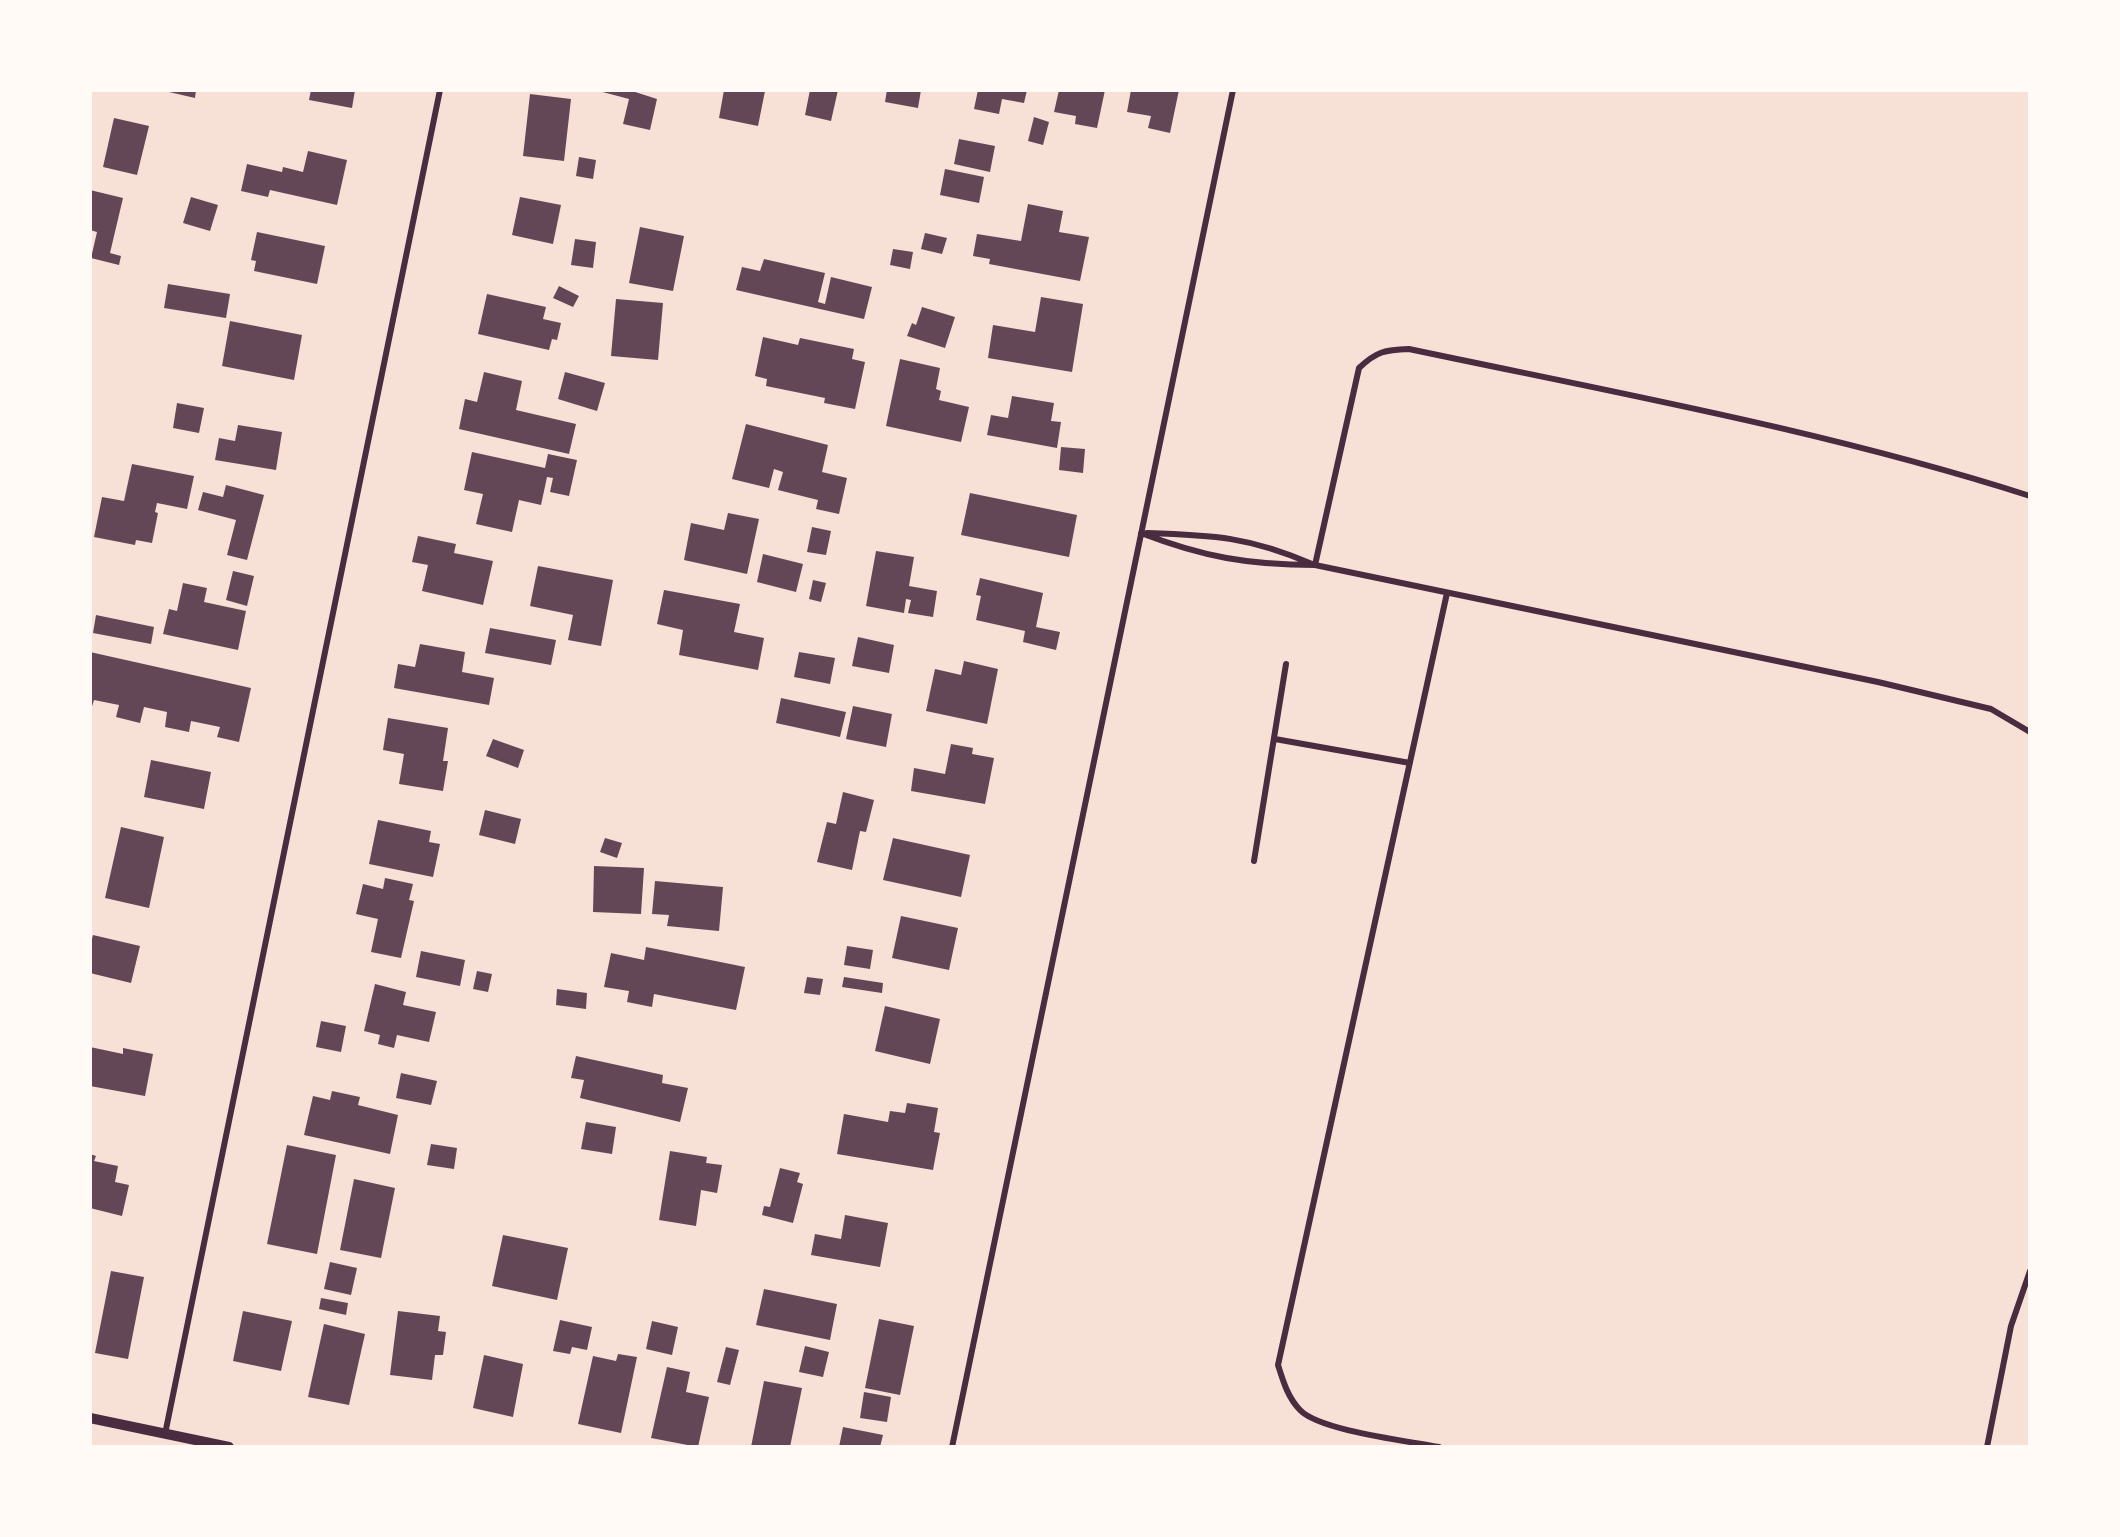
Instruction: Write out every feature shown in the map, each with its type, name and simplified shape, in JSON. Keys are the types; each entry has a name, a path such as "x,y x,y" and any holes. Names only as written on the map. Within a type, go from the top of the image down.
{"street":[{"path":"165,1434 440,90"},
{"path":"952,1447 1233,90"},
{"path":"1315,566 1359,368 1374,354 1390,350 1409,349 1821,436 1944,468 2030,496"},
{"path":"1141,533 1205,535 1249,541 1315,566 1878,682 1991,709 2030,732"},
{"path":"1141,533 1184,550 1212,556 1270,565 1315,566"},
{"path":"1439,1447 1334,1426 1301,1412 1286,1391 1278,1365 1447,593"},
{"path":"1254,861 1286,664"},
{"path":"1275,739 1410,763"},
{"path":"1987,1447 2011,1326 2030,1271"},
{"path":"90,1418 229,1447"}],"building":[{"path":"170,90 196,90 195,98 169,92"},
{"path":"311,90 355,90 352,108 309,100"},
{"path":"595,90 629,90 657,99 650,130 623,124 629,99"},
{"path":"724,90 765,91 758,126 719,118"},
{"path":"810,90 838,90 831,121 805,115"},
{"path":"887,90 921,90 918,108 885,102"},
{"path":"978,90 1027,90 1024,103 1002,99 999,114 974,109"},
{"path":"1059,90 1105,90 1097,128 1075,124 1076,116 1054,112"},
{"path":"1131,90 1179,90 1170,133 1148,128 1151,116 1127,112"},
{"path":"530,94 571,99 564,161 523,156"},
{"path":"1034,117 1049,122 1043,145 1028,141"},
{"path":"114,118 149,126 137,175 103,167"},
{"path":"959,139 995,146 990,172 954,164"},
{"path":"308,151 347,160 337,205 270,190 268,197 241,191 247,164 282,172 283,167 303,172"},
{"path":"579,157 596,160 593,179 576,176"},
{"path":"945,169 984,177 979,203 940,195"},
{"path":"90,190 123,198 110,253 121,256 119,265 91,258 97,232 90,230"},
{"path":"191,197 218,205 210,231 183,223"},
{"path":"520,197 561,205 553,244 512,235"},
{"path":"1028,204 1063,211 1059,232 1089,237 1080,281 989,264 990,259 973,256 977,234 1021,241"},
{"path":"640,227 684,236 673,291 629,283"},
{"path":"257,232 325,246 317,284 254,271 256,261 251,260"},
{"path":"925,233 947,238 942,254 921,249"},
{"path":"575,239 596,242 593,268 571,265"},
{"path":"893,249 913,252 910,269 890,265"},
{"path":"764,259 825,273 818,302 825,304 831,277 872,287 864,319 736,290 742,267 760,271"},
{"path":"168,284 230,294 226,318 164,308"},
{"path":"559,286 579,296 573,307 553,298"},
{"path":"487,294 546,307 543,319 561,323 557,340 552,339 549,350 478,334"},
{"path":"1041,297 1083,304 1072,372 988,358 993,325 1035,332"},
{"path":"616,299 663,303 658,360 611,356"},
{"path":"922,307 955,317 945,348 907,336 912,323 916,325"},
{"path":"230,321 302,335 294,380 222,366"},
{"path":"763,337 798,345 800,338 854,349 852,359 865,362 855,409 824,403 825,398 766,386 767,379 755,376"},
{"path":"900,359 940,368 936,389 941,391 939,400 969,407 961,442 886,426"},
{"path":"484,372 522,381 516,410 576,424 569,454 459,429 465,399 477,402"},
{"path":"565,372 605,383 597,411 558,399"},
{"path":"1012,396 1054,403 1051,421 1061,422 1057,448 987,435 991,415 1008,418"},
{"path":"177,403 204,408 199,433 173,428"},
{"path":"746,424 828,445 822,472 847,478 839,514 816,509 818,500 778,490 783,472 774,469 769,488 732,479"},
{"path":"238,425 282,432 276,470 215,460 219,438 235,441"},
{"path":"1061,447 1085,449 1083,473 1059,470"},
{"path":"472,452 545,468 548,454 577,460 569,496 550,492 553,478 547,477 541,505 519,500 512,532 476,524 483,494 464,490"},
{"path":"132,464 194,476 187,509 157,503 155,512 158,513 152,543 136,540 135,545 94,537 102,497 124,501"},
{"path":"226,485 264,495 247,560 227,555 236,520 198,510 203,492 223,497"},
{"path":"970,493 1077,515 1069,557 961,535"},
{"path":"728,513 759,519 747,574 684,560 691,523 724,530"},
{"path":"812,527 831,531 826,555 807,552"},
{"path":"418,536 456,544 454,553 493,561 483,605 422,591 428,565 412,562"},
{"path":"876,551 914,557 909,586 937,591 933,617 908,613 911,600 906,599 904,613 866,606"},
{"path":"763,554 803,564 796,592 757,582"},
{"path":"538,566 613,580 601,646 568,640 573,615 530,606"},
{"path":"233,571 254,576 247,606 226,600"},
{"path":"980,578 1043,593 1036,627 1060,632 1056,650 1023,642 1025,631 976,620 981,596 976,595"},
{"path":"813,580 826,583 821,602 809,599"},
{"path":"183,583 207,588 204,602 246,611 238,650 163,634 169,609 177,611"},
{"path":"664,590 740,604 734,632 764,638 758,670 679,655 683,630 657,624"},
{"path":"96,615 154,627 151,644 93,633"},
{"path":"490,628 556,640 551,665 485,653"},
{"path":"858,637 894,645 889,673 852,666"},
{"path":"420,644 465,652 462,672 494,678 489,705 394,688 398,664 415,667"},
{"path":"90,652 251,688 239,742 217,737 220,727 191,721 189,732 165,727 167,712 144,707 140,723 116,717 119,705 94,700 90,713"},
{"path":"799,652 835,658 830,684 794,677"},
{"path":"964,661 998,669 987,724 926,711 935,669 961,675"},
{"path":"781,698 846,712 840,737 776,723"},
{"path":"853,706 892,714 886,747 846,739"},
{"path":"388,718 448,728 443,761 448,761 443,791 399,784 404,754 383,750"},
{"path":"493,739 524,750 518,768 486,756"},
{"path":"951,744 973,748 972,754 994,758 985,804 911,791 914,768 945,774"},
{"path":"151,760 211,772 204,809 144,797"},
{"path":"843,792 874,800 866,832 860,831 852,870 817,862 827,822 836,824"},
{"path":"485,810 521,819 515,844 479,835"},
{"path":"378,820 431,831 429,842 440,844 433,877 369,864"},
{"path":"121,827 164,837 149,908 105,898"},
{"path":"605,838 622,843 617,858 600,852"},
{"path":"893,838 970,855 961,897 883,880"},
{"path":"594,866 644,868 641,914 593,912"},
{"path":"385,878 413,884 409,900 414,901 401,958 371,952 378,919 356,914 363,884 383,889"},
{"path":"655,881 723,887 719,931 667,926 669,915 652,914"},
{"path":"901,916 958,928 949,970 892,958"},
{"path":"93,935 140,946 131,983 90,973 90,945"},
{"path":"847,946 873,950 870,969 844,965"},
{"path":"646,947 745,967 736,1010 654,994 652,1007 627,1002 629,991 604,987 611,953 644,960"},
{"path":"421,951 465,960 460,986 416,977"},
{"path":"477,971 492,974 488,992 473,989"},
{"path":"807,977 823,979 820,995 804,993"},
{"path":"844,977 883,983 882,993 842,987"},
{"path":"375,984 406,992 403,1005 436,1012 429,1042 397,1035 394,1048 378,1044 380,1035 364,1031"},
{"path":"557,989 587,993 586,1009 556,1005"},
{"path":"885,1006 940,1019 930,1064 875,1051"},
{"path":"321,1021 346,1026 341,1052 316,1047"},
{"path":"90,1047 123,1054 123,1048 153,1054 145,1096 90,1086"},
{"path":"576,1056 663,1075 662,1083 688,1088 680,1122 580,1098 584,1080 571,1078"},
{"path":"401,1073 437,1081 431,1105 396,1098"},
{"path":"332,1091 360,1097 358,1105 398,1115 390,1154 304,1135 313,1096 330,1100"},
{"path":"907,1103 938,1108 934,1132 940,1133 933,1170 837,1154 844,1114 888,1122 890,1111 905,1113"},
{"path":"586,1122 616,1127 612,1154 581,1149"},
{"path":"431,1144 457,1148 454,1169 427,1165"},
{"path":"287,1145 336,1155 317,1254 267,1244"},
{"path":"670,1151 707,1157 706,1163 722,1165 717,1193 701,1190 696,1226 659,1220"},
{"path":"90,1154 96,1156 94,1161 118,1166 115,1182 129,1185 122,1216 90,1208"},
{"path":"780,1168 800,1173 797,1182 803,1184 793,1223 762,1215 764,1206 770,1207"},
{"path":"354,1179 395,1188 381,1258 340,1250"},
{"path":"845,1215 888,1223 880,1267 811,1255 815,1234 841,1239"},
{"path":"503,1235 568,1248 557,1300 492,1286"},
{"path":"330,1262 357,1268 351,1295 324,1289"},
{"path":"111,1271 144,1277 128,1359 95,1353"},
{"path":"764,1289 837,1304 830,1340 756,1325"},
{"path":"321,1298 348,1303 346,1315 319,1309"},
{"path":"243,1311 292,1321 281,1371 233,1361"},
{"path":"398,1311 440,1316 438,1331 446,1332 443,1355 435,1355 432,1380 390,1375"},
{"path":"879,1319 914,1326 900,1395 865,1388"},
{"path":"560,1320 592,1327 587,1350 572,1347 570,1354 553,1351"},
{"path":"652,1321 678,1327 672,1355 646,1349"},
{"path":"324,1324 365,1334 349,1405 308,1397"},
{"path":"805,1346 829,1352 823,1377 799,1372"},
{"path":"726,1347 739,1350 730,1385 717,1382"},
{"path":"618,1354 637,1357 621,1433 578,1424 593,1356 616,1361"},
{"path":"484,1355 523,1364 513,1417 473,1408"},
{"path":"667,1367 690,1372 686,1392 709,1397 698,1447 651,1438"},
{"path":"764,1381 802,1388 790,1447 751,1447"},
{"path":"864,1392 891,1397 887,1422 860,1418"},
{"path":"843,1427 883,1435 880,1447 839,1447"}]}
